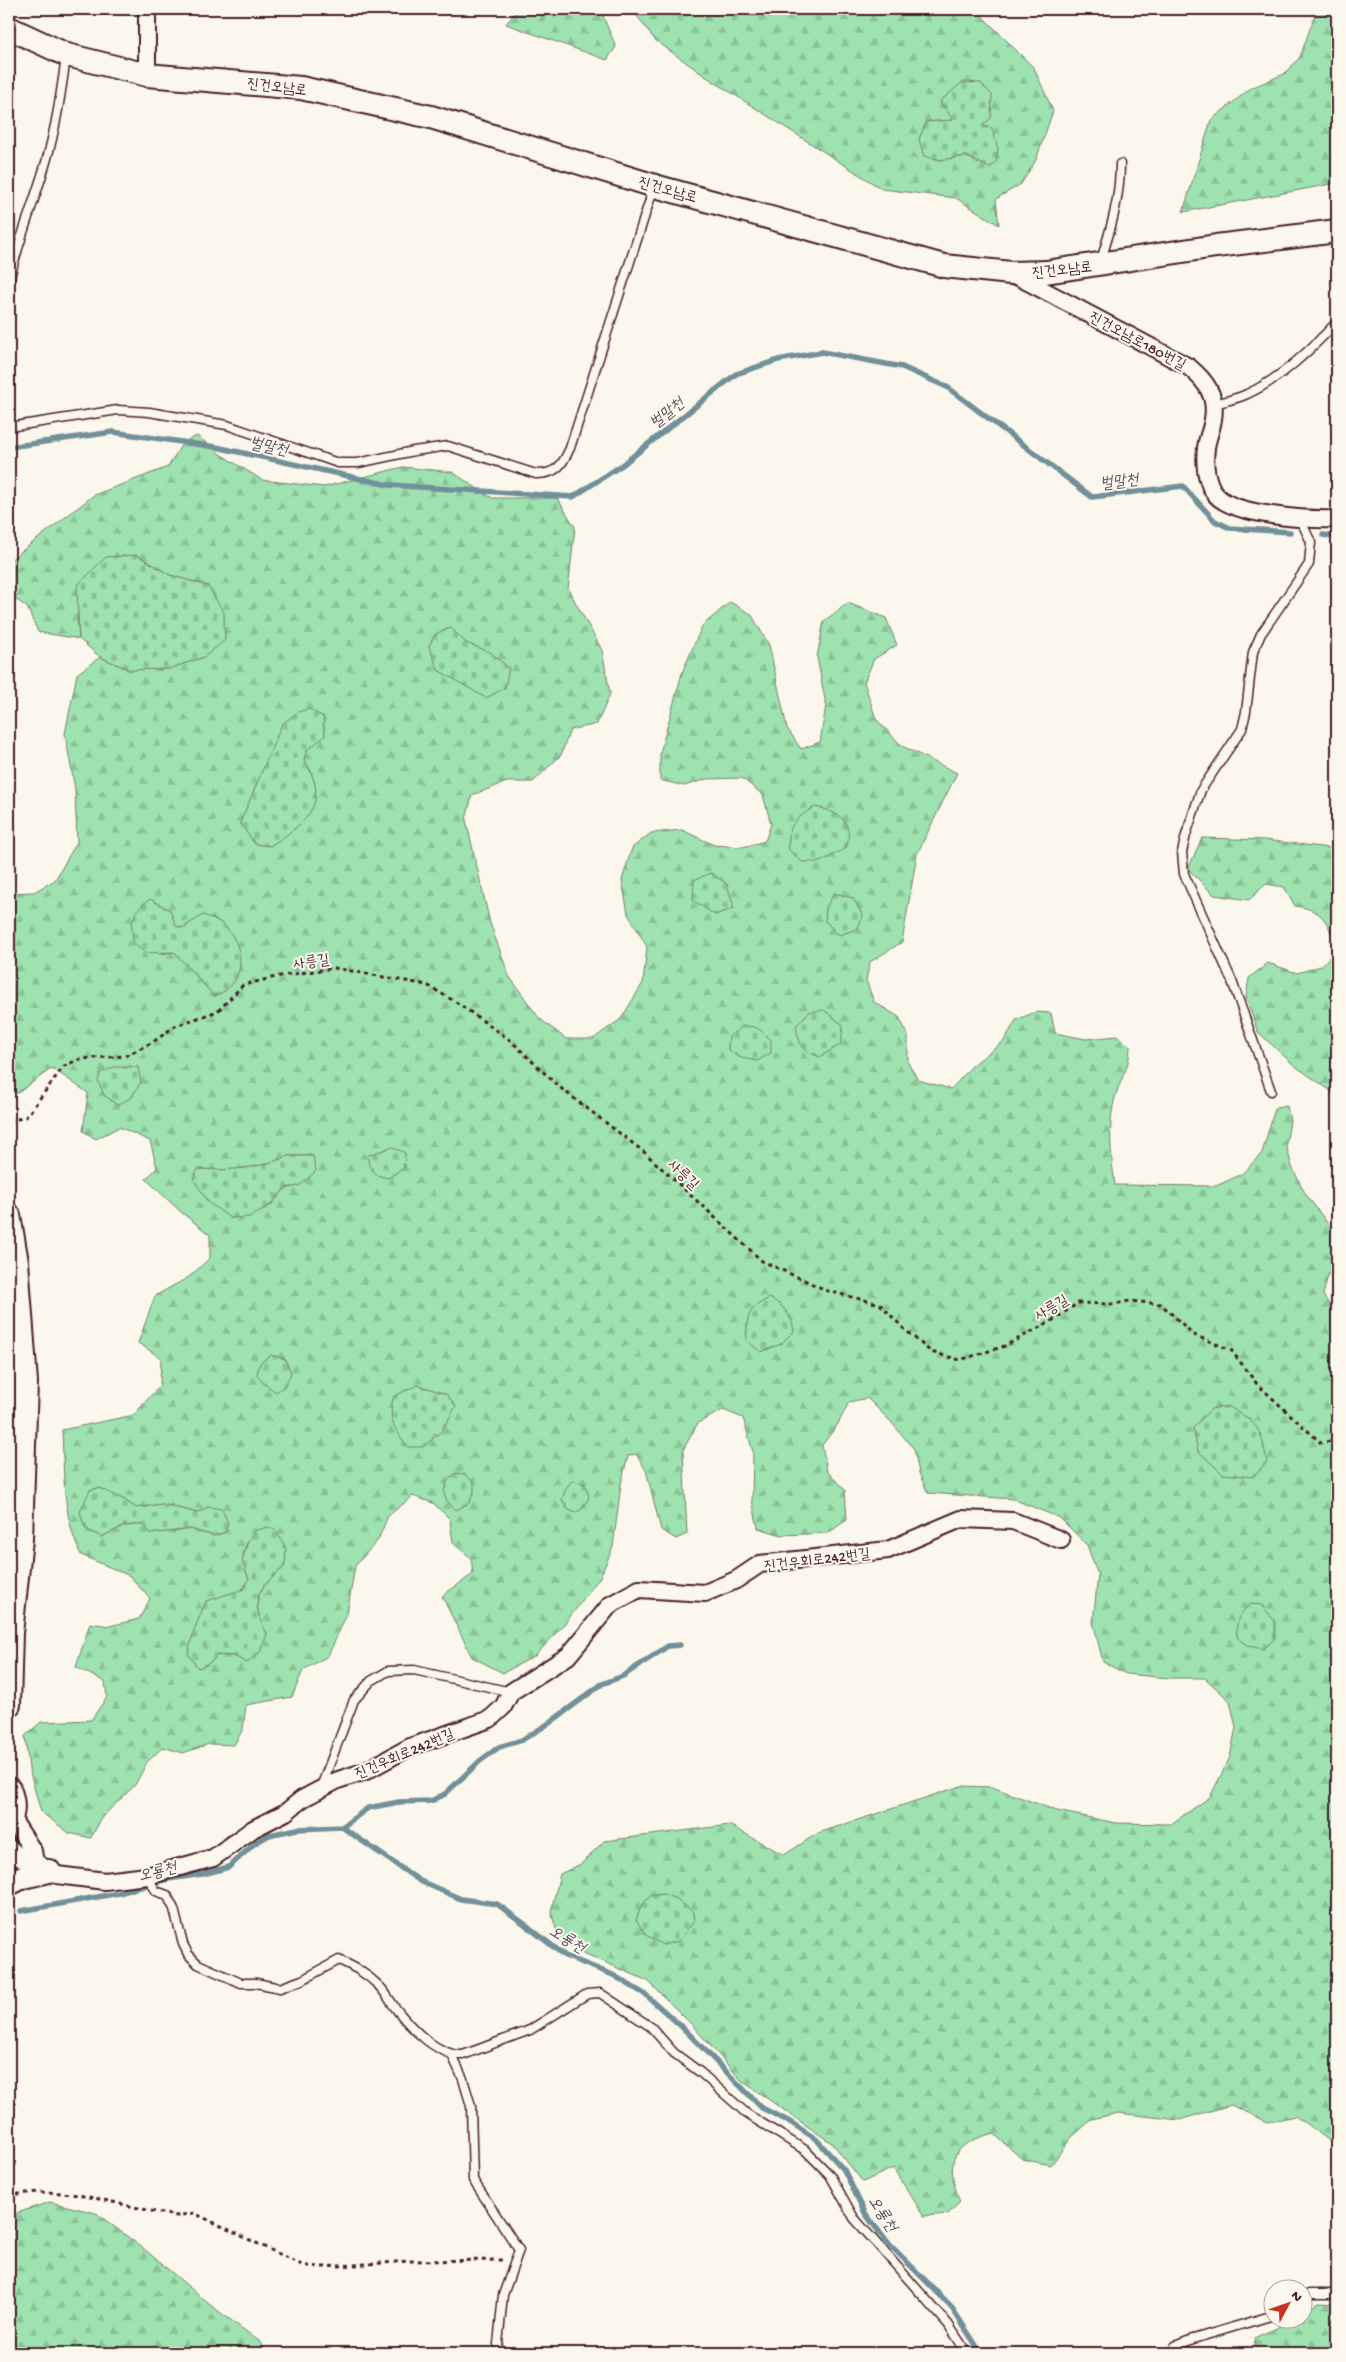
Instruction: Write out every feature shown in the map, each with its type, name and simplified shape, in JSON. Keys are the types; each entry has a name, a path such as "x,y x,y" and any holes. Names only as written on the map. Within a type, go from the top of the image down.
{"main road":[{"name":"진건오남로","path":"9,28 67,55 147,75 301,88 431,117 655,186 944,266 1011,273 1046,272 1216,246 1337,231"},
{"path":"9,1215 17,1262 26,1382 21,1539 10,1637 9,1705"},
{"path":"9,1789 13,1800 10,1820"},
{"path":"9,1884 42,1867"}],"street":[{"path":"146,9 147,75"},
{"name":"진건오남로180번길","path":"1011,273 1189,367 1202,378 1211,392 1214,404"},
{"path":"1214,404 1213,419 1206,447 1205,464 1208,480 1217,496 1243,510 1300,519 1337,519"},
{"name":"진건우회로242번길","path":"9,1848 21,1858 69,1878 105,1881 148,1878 213,1858 238,1839 286,1812 302,1799 320,1789 338,1780 366,1771 410,1747 490,1719 503,1707 511,1692 568,1656 610,1605 639,1589 705,1593 736,1580 760,1564 888,1550 962,1519 1013,1521 1061,1540"},
{"path":"10,1820 33,1851 42,1867"}],"lane":[{"path":"9,282 16,249 51,145 67,55"},
{"path":"1100,265 1116,208 1120,184 1120,164"},
{"path":"9,427 118,410 149,412 227,424 338,463 358,464 414,451 448,446 536,474 550,474 564,463 570,448 655,186"},
{"path":"1214,404 1246,395 1263,386 1308,351 1337,322"},
{"path":"1271,1091 1232,981 1184,874 1182,852 1201,790 1242,729 1246,712 1253,652 1261,634 1309,564 1310,542 1300,519"},
{"path":"320,1789 354,1700 372,1681 388,1671 414,1670 511,1692"},
{"path":"148,1878 156,1891 167,1895 174,1909 183,1944 188,1954 198,1964 241,1983 256,1983 280,1988 302,1980 339,1960 362,1970 380,1986 413,2028 452,2055 464,2080 471,2106 473,2180 519,2250 503,2295 498,2344"},
{"path":"452,2055 463,2054 530,2030 588,1994 600,1993 651,2028 674,2053 701,2073 747,2114 805,2150 830,2175 854,2218 948,2324 967,2353"},
{"path":"1314,2294 1337,2294"},
{"path":"1173,2353 1175,2346 1193,2338 1264,2318"}],"path":[{"name":"사릉길","path":"9,1121 26,1116 64,1066 80,1058 125,1056 153,1042 175,1026 218,1011 243,985 280,976 335,968 427,985 459,1004 510,1040 558,1086 644,1152 762,1261 828,1291 880,1304 902,1327 931,1352 960,1360 1005,1346 1078,1303 1113,1304 1130,1301 1161,1304 1194,1335 1231,1350 1257,1384 1320,1443 1337,1440"},
{"path":"9,2196 29,2192 54,2191 177,2216 194,2214 304,2266 324,2267 410,2261 517,2258"}],"green space":[{"path":"518,9 603,9 603,16 616,47 607,60 506,24"},
{"path":"632,9 975,9 1034,68 1053,111 1036,160 1021,184 996,199 999,225 956,198 882,189 702,74 655,40","holes":["949,94 981,126 978,164 967,156 940,160 926,122 954,120 940,101"]},
{"path":"1317,9 1337,9 1337,183 1183,212 1211,120 1251,88 1284,74 1300,57"},
{"path":"963,82 981,83 992,95 991,118 982,126 992,128 998,149 996,163 989,168 967,156 940,160 924,156 919,139 926,122 953,120 940,101"},
{"path":"197,436 220,454 262,480 324,487 403,467 452,472 492,498 557,498 575,527 568,589 602,650 610,694 597,724 570,730 561,755 533,782 507,782 472,795 466,820 490,923 509,976 539,1018 566,1039 593,1039 621,1019 643,983 647,947 628,914 622,880 632,848 651,833 682,830 714,845 743,847 765,841 771,824 763,795 742,778 707,779 684,786 660,780 660,753 682,673 702,626 730,602 751,614 769,645 787,728 801,749 820,742 826,705 817,657 824,621 848,603 886,618 897,645 874,659 864,682 876,719 902,746 957,773 917,854 902,942 870,962 866,980 874,1002 899,1017 908,1035 908,1063 918,1080 951,1089 973,1065 1004,1041 1016,1020 1035,1012 1051,1013 1055,1033 1086,1039 1117,1036 1130,1046 1130,1053 1116,1094 1111,1117 1111,1151 1115,1185 1216,1186 1242,1174 1262,1153 1275,1108 1287,1106 1290,1121 1286,1145 1292,1167 1305,1193 1337,1236 1337,1263 1328,1275 1323,1295 1337,1316 1337,2141 1334,2144 1295,2116 1268,2122 1231,2105 1179,2120 1118,2113 1092,2119 1071,2138 1051,2165 1022,2159 993,2133 971,2141 960,2148 956,2155 952,2170 960,2202 948,2214 924,2216 893,2168 863,2182 833,2144 742,2081 691,2024 648,1981 560,1943 551,1911 560,1874 581,1864 604,1841 729,1825 784,1855 818,1833 961,1786 992,1787 1057,1811 1116,1823 1171,1824 1210,1797 1230,1757 1236,1727 1230,1701 1205,1678 1168,1678 1126,1674 1103,1662 1093,1622 1098,1575 1087,1545 1060,1518 1013,1499 928,1493 919,1473 914,1449 867,1398 849,1402 838,1424 822,1445 827,1471 845,1490 847,1520 828,1533 782,1535 758,1528 752,1500 753,1452 743,1418 723,1410 698,1423 683,1450 687,1534 676,1539 661,1530 646,1470 636,1454 628,1456 621,1484 613,1547 600,1577 566,1622 535,1656 503,1673 472,1657 442,1596 473,1574 471,1558 453,1543 450,1519 433,1503 413,1496 388,1516 378,1540 355,1566 347,1614 328,1656 303,1670 292,1697 246,1705 243,1729 234,1745 209,1744 183,1753 163,1747 147,1762 135,1785 102,1817 91,1838 69,1833 41,1812 29,1769 25,1736 41,1722 91,1720 107,1697 105,1682 76,1667 90,1623 109,1626 139,1619 150,1599 130,1576 81,1555 70,1525 67,1509 62,1430 134,1415 160,1385 161,1358 138,1343 155,1296 189,1277 210,1258 210,1235 181,1212 146,1179 157,1168 150,1141 119,1127 96,1139 83,1131 88,1093 52,1068 18,1093 9,1092 9,893 34,892 55,880 77,842 75,789 65,734 77,674 100,657 130,670 208,586 170,575 137,555 77,614 79,639 38,632 27,607 9,595 9,561 94,495 168,467 183,442","holes":["451,628 466,643 460,682 438,670","309,709 307,750 304,759 312,773 294,830","176,926 182,928 187,965 174,952 159,954","288,1156 313,1156 299,1186 282,1192 271,1205 262,1211 230,1218 198,1169 221,1170 266,1164","1244,1416 1251,1419 1198,1452","99,1488 123,1499 136,1508 162,1504 198,1513 208,1507 215,1536 190,1529 173,1532 142,1524 124,1526 90,1490","256,1530 285,1566 262,1589 257,1603 261,1622 267,1634 247,1663 234,1656 218,1655 207,1665 194,1630 206,1614 237,1594 249,1579 243,1559 247,1542"]},
{"path":"137,555 170,575 208,586 224,613 225,640 204,657 169,669 130,670 100,657 79,639 77,586 106,557"},
{"path":"451,628 466,643 490,652 509,668 505,688 486,698 438,670 429,646 435,634"},
{"path":"309,709 323,717 325,736 307,750 304,759 312,775 315,788 315,800 311,810 295,828 270,846 255,844 240,823 282,724 298,712"},
{"path":"815,807 831,811 842,819 848,831 846,848 820,862 802,862 789,850 789,834 797,819"},
{"path":"1202,838 1265,840 1329,848 1337,856 1337,948 1324,919 1313,911 1295,906 1284,887 1266,884 1249,900 1214,895 1188,869"},
{"path":"711,873 727,884 734,908 715,915 693,900 694,880"},
{"path":"834,893 853,898 863,916 857,929 839,935 825,921 826,908"},
{"path":"150,899 170,910 176,926 182,928 203,915 219,922 230,932 236,942 240,963 238,974 225,991 214,996 174,952 146,953 134,944 133,918 139,908"},
{"path":"1337,949 1337,1095 1295,1066 1258,1032 1246,997 1249,978 1268,963 1297,973 1321,966"},
{"path":"824,1010 843,1025 841,1044 820,1057 802,1046 796,1026 809,1012"},
{"path":"742,1026 752,1027 764,1033 771,1040 771,1053 757,1061 741,1058 728,1050 729,1037"},
{"path":"114,1067 138,1067 141,1082 131,1098 117,1105 104,1095 98,1081 100,1073"},
{"path":"392,1147 405,1153 404,1168 388,1178 376,1175 368,1163 369,1155"},
{"path":"288,1156 313,1156 316,1171 299,1186 285,1188 270,1205 249,1217 230,1218 208,1202 193,1178 198,1169 244,1168 266,1164"},
{"path":"770,1298 786,1311 794,1331 781,1344 761,1352 747,1341 748,1320 752,1310"},
{"path":"271,1355 285,1359 291,1373 285,1386 276,1392 263,1383 257,1374 260,1363"},
{"path":"418,1385 446,1394 456,1406 442,1431 423,1447 408,1447 393,1423 392,1404 394,1396"},
{"path":"1228,1406 1252,1422 1260,1433 1267,1462 1253,1477 1223,1474 1198,1451 1193,1428 1211,1409"},
{"path":"455,1473 464,1474 474,1482 474,1492 469,1503 456,1510 447,1501 444,1491 447,1482"},
{"path":"573,1480 585,1484 589,1497 584,1507 576,1513 567,1509 562,1499 566,1488"},
{"path":"99,1488 123,1499 136,1508 162,1504 198,1513 208,1507 222,1509 228,1523 225,1532 215,1536 190,1529 150,1534 142,1524 124,1526 101,1537 85,1528 80,1512 90,1490"},
{"path":"268,1527 275,1529 286,1548 285,1566 267,1582 258,1596 258,1612 267,1634 260,1652 247,1663 234,1656 218,1655 207,1665 198,1668 188,1654 194,1630 206,1601 244,1589 249,1579 242,1561 248,1541 256,1530"},
{"path":"1251,1604 1262,1605 1275,1622 1275,1638 1264,1649 1248,1646 1237,1637 1239,1618 1243,1611"},
{"path":"663,1894 677,1899 693,1912 694,1921 679,1941 663,1945 646,1935 636,1920 640,1908 650,1896"},
{"path":"50,2202 96,2213 144,2249 209,2304 259,2341 267,2353 9,2353 9,2261 17,2213"},
{"path":"1319,2303 1337,2304 1337,2353 1256,2353 1254,2338 1271,2330 1314,2330 1314,2306"}],"waterway":[{"name":"벌말천","path":"9,447 113,432 216,447 389,485 573,497 622,465 736,374 778,360 822,352 902,367 947,387 1092,497 1183,486 1215,521 1230,528 1290,532"},
{"name":"벌말천","path":"1323,535 1337,537"},
{"path":"342,1827 368,1808 399,1802 431,1801 445,1794 480,1761 499,1747 522,1740 548,1724 602,1684 623,1676 668,1646 680,1645"},
{"name":"오룡천","path":"21,1911 119,1893 168,1879 203,1874 229,1867 255,1843 269,1835 297,1829 342,1827 420,1881 461,1899 497,1904 565,1956 613,1975 646,1995 683,2028 762,2108 790,2122 816,2139 844,2170 865,2213 886,2241 950,2305 981,2353"}]}
